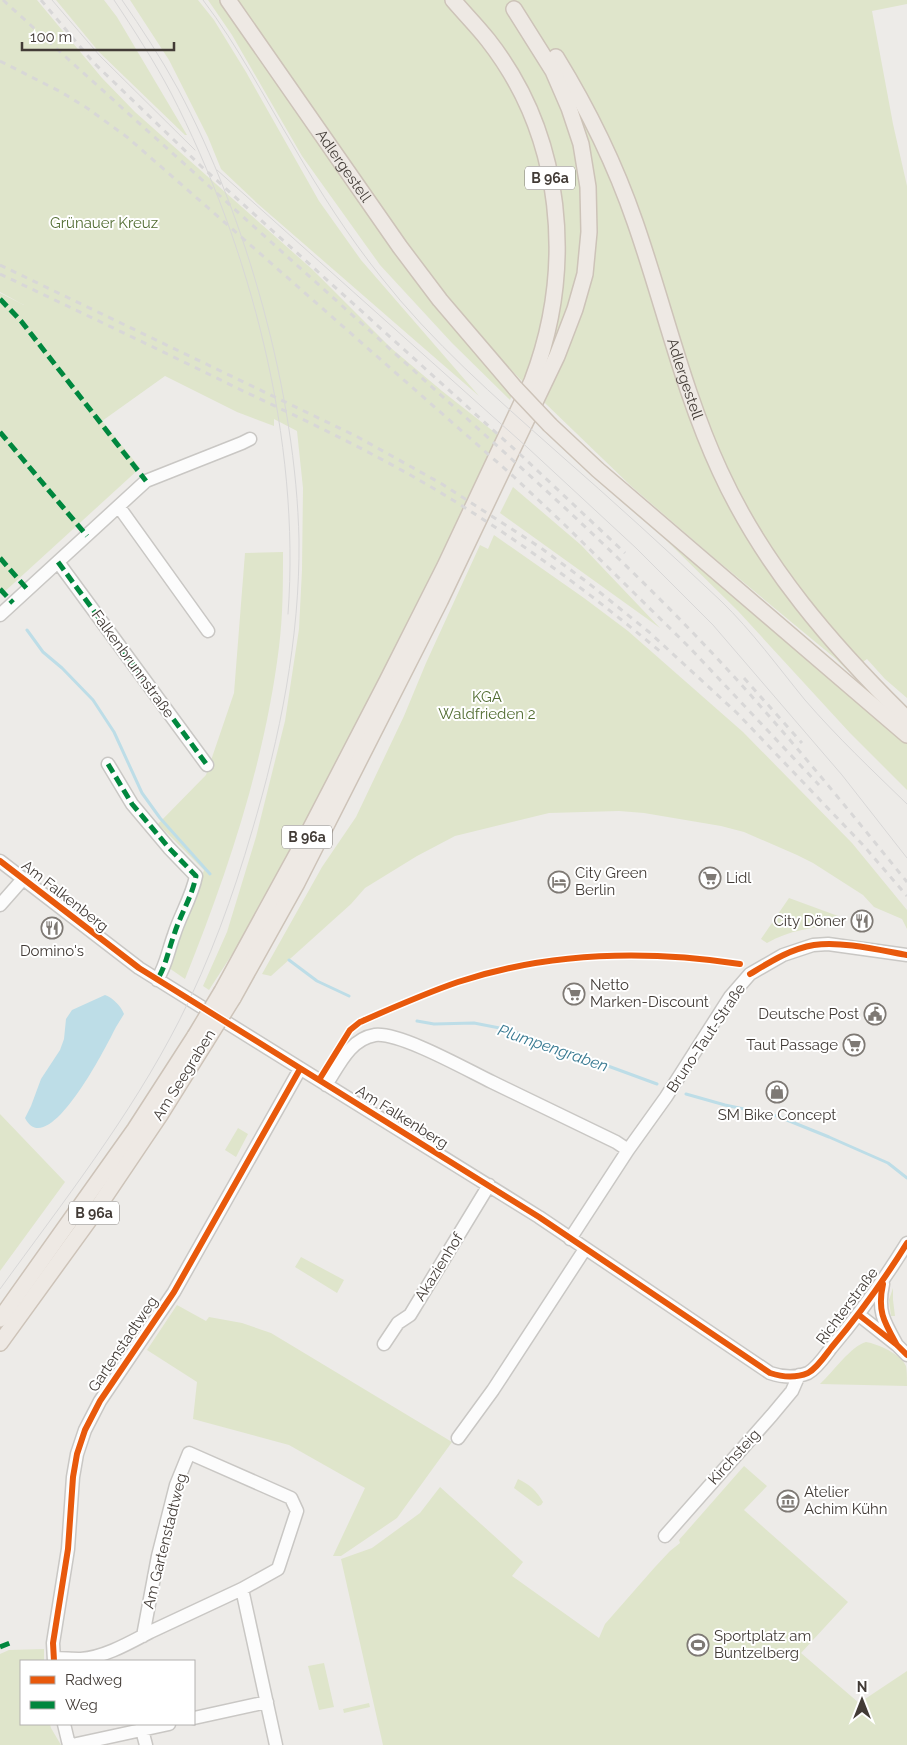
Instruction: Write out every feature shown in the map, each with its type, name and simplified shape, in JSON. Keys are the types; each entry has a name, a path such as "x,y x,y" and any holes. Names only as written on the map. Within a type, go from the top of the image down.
{"main road":[{"name":"Adlergestell","path":"228,0 440,300 550,426 612,482 907,735"},
{"name":"B 96a","path":"392,683 532,381 542,355 551,319 557,275 556,219 553,193 541,140 512,76 488,40 452,0"},
{"name":"Adlergestell","path":"392,683 469,543 556,356 575,308 585,274 589,232 588,187 581,144 569,108 553,71 510,5"},
{"name":"Adlergestell","path":"510,5 552,52 574,87 611,161 636,222 683,376 705,437 739,508 756,538 790,589 814,620 907,719"},
{"name":"Am Seegraben","path":"0,1343 92,1216 160,1115 200,1039 227,994 304,841 392,683"},
{"name":"Am Seegraben","path":"0,1318 200,1039"}],"street":[{"path":"0,615 146,482 250,439"},
{"path":"118,507 208,631"},
{"name":"Falkenbrunnstraße","path":"58,562 207,765"},
{"path":"108,764 132,804 169,848 196,876 164,968 156,980"},
{"name":"Am Falkenberg","path":"0,861 156,980 489,1185 770,1373 779,1376 799,1375"},
{"path":"0,906 23,879"},
{"name":"Bruno-Taut-Straße","path":"570,1239 628,1150 666,1097 730,997 750,974 783,955 813,945 828,944 907,955"},
{"path":"326,1085 344,1056 357,1042 375,1035 390,1036 442,1058 616,1142 628,1150"},
{"name":"Gartenstadtweg","path":"54,1659 53,1643 68,1549 73,1477 77,1454 85,1430 100,1401 174,1292 300,1069"},
{"name":"Akazienhof","path":"384,1344 398,1323 410,1314 489,1185"},
{"name":"Richterstraße","path":"799,1375 808,1372 817,1365 859,1315 907,1243"},
{"path":"458,1438 585,1249"},
{"path":"884,1279 880,1306 883,1322 897,1345"},
{"path":"859,1315 907,1355"},
{"name":"Kirchsteig","path":"665,1536 792,1391 799,1375"},
{"name":"Am Gartenstadtweg","path":"54,1659 81,1659 106,1653 143,1636 242,1589 278,1569 297,1511 291,1498 189,1453 176,1485 158,1556 143,1636"},
{"path":"242,1589 276,1745"},
{"path":"195,1718 267,1702"},
{"path":"64,1725 71,1745 164,1725"},
{"path":"142,1730 146,1745"}],"green space":[{"name":"Grünauer Kreuz","path":"0,0 37,0 102,78 135,112 313,270 391,348 498,435 461,512 465,515 262,908 209,990 203,986 227,932 256,837 285,721 299,629 302,570 303,488 297,431 274,419 274,426 237,412 165,376 102,421 140,468 2,594 0,593 0,293 24,305 0,292"},
{"path":"56,0 104,0 117,17 187,135 99,52"},
{"path":"130,0 198,0 214,20 246,72 319,201 361,260 479,396 258,204 221,169 208,137 169,60"},
{"path":"208,0 221,0 512,395 510,400 452,343 380,265 302,156 232,35"},
{"path":"236,0 907,0 907,4 872,11 893,124 907,186 907,698 885,679 867,659 849,672 836,659 713,557 631,486 519,378 468,325 403,241"},
{"path":"513,487 581,545 660,628 500,513"},
{"name":"KGA Waldfrieden 2","path":"494,535 628,631 743,732 852,843 907,910 907,929 902,919 874,907 863,895 813,863 744,832 721,826 644,813 619,811 549,813 455,836 417,856 365,888 351,904 271,976 262,974 322,867 356,817 404,716 480,545 488,549"},
{"path":"666,540 907,743 907,790 850,733 738,611"},
{"path":"283,552 283,600 280,635 273,690 264,732 243,816 230,857 185,979 169,968 204,870 158,824 206,775 234,693 245,553"},
{"path":"789,898 838,916 839,925 802,930 784,935 767,943 761,939"},
{"path":"0,1114 65,1182 0,1271"},
{"path":"238,1128 248,1134 236,1157 225,1150"},
{"path":"301,1257 344,1280 337,1293 295,1267"},
{"path":"893,1288 895,1316 891,1316 889,1300"},
{"path":"177,1305 206,1321 209,1317 242,1323 271,1333 452,1442 397,1518 341,1556 333,1556 365,1488 289,1445 193,1419 197,1382 147,1350"},
{"path":"866,1342 889,1350 899,1357 906,1366 907,1386 820,1384 848,1354 860,1344"},
{"path":"744,1466 767,1486 744,1510 848,1602 801,1653 859,1703 907,1671 907,1745 383,1745 341,1559 372,1548 420,1513 440,1487 523,1562 512,1576 599,1638 605,1624 655,1567 680,1543 679,1540"},
{"path":"518,1479 535,1491 543,1502 541,1505 538,1506 514,1488"},
{"path":"44,1649 44,1660 20,1660 20,1725 50,1725 61,1745 0,1745 0,1654 9,1650"},
{"path":"324,1663 334,1707 319,1710 308,1666"},
{"path":"369,1703 370,1707 344,1713 343,1709"}],"water":[{"path":"105,995 121,1008 124,1014 90,1075 62,1113 48,1125 35,1128 25,1118 41,1079 60,1050 64,1039 66,1019 72,1010"}],"waterway":[{"name":"Plumpengraben","path":"27,630 43,652 62,668 93,700 114,732 142,793 160,818 210,874"},
{"name":"Plumpengraben","path":"289,960 317,981 349,996"},
{"name":"Plumpengraben","path":"417,1021 434,1024 474,1023 510,1030 657,1084"},
{"name":"Plumpengraben","path":"686,1094 725,1105 777,1116 888,1163 907,1178"}],"tram line":[{"path":"52,0 100,56 195,150"},
{"path":"114,0 144,46 171,93 200,153 225,215 247,280 264,346 278,414 286,481 290,548 288,614"},
{"path":"0,1289 95,1158 139,1091 160,1057 201,975 229,904 262,796 286,687 296,614 299,540 296,484 289,426 278,367 263,308 246,250 226,193 203,139 172,77 122,0"},
{"path":"203,0 239,54 335,214 369,262 421,324 488,390 721,601 754,637 817,714 907,804"},
{"path":"217,170 528,448 636,548 713,625 842,775 907,858"}],"railway":[{"path":"3,0 513,460 624,564 696,636 778,726 907,882"},
{"path":"41,0 93,62 202,167 523,457 625,553"},
{"path":"0,61 61,92 127,137 513,476 689,647 819,785"},
{"path":"0,265 356,436 442,484 541,548 649,632 737,713 863,845 907,896"},
{"path":"0,274 320,428 425,484 533,553 586,592 662,653"},
{"path":"744,678 802,743"}],"marked path":[{"path":"0,299 21,321 146,481"},
{"path":"0,432 87,536"},
{"path":"0,558 28,590"},
{"path":"58,562 207,765"},
{"path":"0,589 13,603"},
{"path":"108,764 132,804 169,848 196,876 165,964 157,980"},
{"path":"0,1647 10,1643"}],"cycle path":[{"path":"0,861 139,968 539,1217 770,1373 794,1376 803,1375 815,1368 861,1310 907,1243"},
{"path":"750,974 788,953 814,945 848,945 907,955"},
{"path":"319,1080 350,1030 360,1022 446,986 492,972 562,959 598,956 669,957 740,964"},
{"path":"54,1660 53,1643 68,1549 73,1477 77,1454 85,1430 100,1401 174,1292 300,1069"},
{"path":"883,1284 881,1309 888,1330 897,1345"},
{"path":"859,1315 907,1355"}],"place":[{"name":"Lidl","path":"710,878"},
{"name":"City Green Berlin","path":"559,882"},
{"name":"City Döner","path":"862,921"},
{"name":"Domino's","path":"52,928"},
{"name":"Netto Marken-Discount","path":"574,994"},
{"name":"Deutsche Post","path":"875,1014"},
{"name":"Taut Passage","path":"854,1045"},
{"name":"SM Bike Concept","path":"777,1092"},
{"name":"Atelier Achim Kühn","path":"788,1501"},
{"name":"Sportplatz am Buntzelberg","path":"698,1645"}]}
